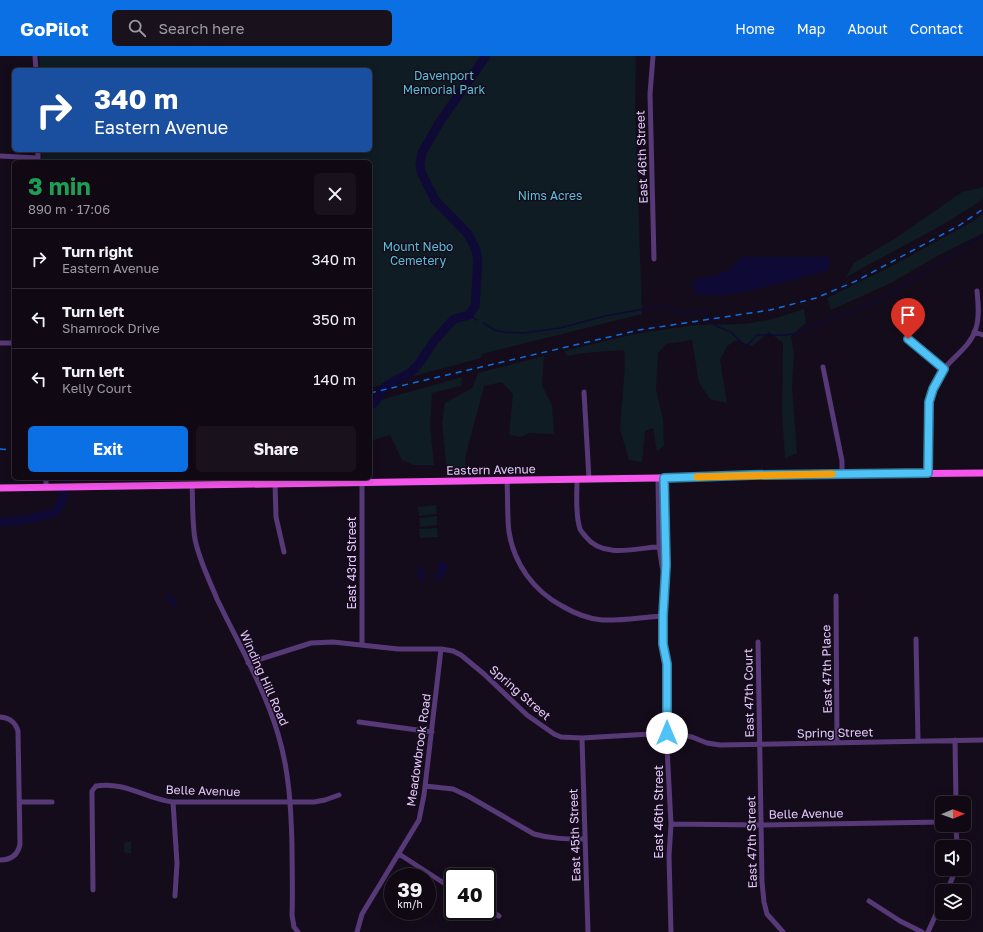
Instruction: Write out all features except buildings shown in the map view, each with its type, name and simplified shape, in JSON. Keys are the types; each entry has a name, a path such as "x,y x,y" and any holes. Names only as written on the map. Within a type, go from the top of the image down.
{"main road":[{"name":"Eastern Avenue","path":"0,488 576,480 752,475 983,473"}],"street":[{"path":"35,56 36,68"},
{"name":"East 46th Street","path":"653,56 650,100 654,259"},
{"path":"0,156 38,160"},
{"path":"928,473 929,402 933,389 944,369 963,351 974,332 979,311 977,291"},
{"path":"974,332 983,335"},
{"path":"908,339 944,369"},
{"path":"0,343 12,343"},
{"path":"823,367 842,460 842,474"},
{"path":"584,392 589,479"},
{"name":"East 46th Street","path":"661,478 666,565 664,572"},
{"name":"East 46th Street","path":"661,478 659,546 664,572 665,591 663,644 667,664 667,733 671,824 669,856 671,932"},
{"path":"46,480 46,487"},
{"path":"576,480 580,530 596,546 616,551 665,546"},
{"path":"507,481 509,532 518,561 530,580 546,596 565,608 588,618 602,620 663,616"},
{"name":"East 43rd Street","path":"362,482 362,645"},
{"path":"275,483 276,517 284,552"},
{"name":"Winding Hill Road","path":"192,485 195,538 206,574 261,691 278,734 289,783 293,884 292,915 294,927 298,932"},
{"name":"East 47th Place","path":"836,596 837,742"},
{"path":"916,639 918,741"},
{"name":"Spring Street","path":"248,663 311,643 333,642 398,649 453,650 461,655 528,715 554,734 561,737 582,738 667,733 692,737 713,744 983,740"},
{"name":"East 47th Court","path":"758,642 760,744"},
{"name":"Meadowbrook Road","path":"357,932 362,914 420,820 441,649"},
{"path":"0,717 11,720 18,731 20,802 20,844 17,853 11,858 0,860"},
{"path":"359,722 432,732"},
{"name":"East 45th Street","path":"582,738 588,932"},
{"path":"955,740 956,796"},
{"name":"East 47th Street","path":"760,744 762,882 764,902 767,914 783,932"},
{"name":"Belle Avenue","path":"93,890 92,795 94,788 100,786 122,787 160,800 173,802 290,803 325,800 339,795"},
{"path":"425,786 453,789 534,834 560,839 585,839"},
{"path":"20,802 52,802"},
{"path":"173,802 177,863 175,896"},
{"name":"Belle Avenue","path":"671,824 761,825 935,822"},
{"path":"399,854 444,883"},
{"path":"869,901 900,921 922,932"},
{"path":"928,932 935,917"}],"green space":[{"path":"39,56 636,56 635,106 642,314 482,354 481,358 372,387 372,160 42,160 41,152 372,152 372,68 40,68"},
{"path":"983,187 983,199 967,210 846,277 854,263 896,238 962,192"},
{"path":"983,214 983,233 939,255 891,283 831,310 827,298 890,267 972,222"},
{"path":"804,309 806,323 791,336 794,354 792,387 797,453 785,458 782,414 783,343 769,332 752,346 736,340 727,346 720,360 727,403 710,399 699,383 692,340 666,344 658,353 656,389 663,420 664,446 657,451 653,428 645,431 642,462 629,460 620,429 625,365 624,350 584,353 567,356 564,351 635,334 695,325 745,324 773,319"},
{"path":"544,356 542,385 552,406 554,434 529,433 521,437 509,435 513,394 502,382 484,386 465,458 466,471 447,472 442,423 445,403 472,388 478,373"},
{"path":"462,377 461,386 432,393 430,426 434,465 414,465 402,460 390,435 372,440 372,402"},
{"path":"436,505 437,514 419,516 418,507"},
{"path":"437,516 437,525 420,527 419,518"},
{"path":"437,528 438,537 420,538 419,529"},
{"path":"126,842 131,842 131,853 124,852 124,844"}],"shaded area":[{"path":"742,257 829,257 830,265 827,271 759,289 720,295 704,295 694,292 693,284 695,279 710,277 722,273"},
{"path":"440,561 449,566 440,581 434,577 440,567 437,566"},
{"path":"417,569 425,569 423,580 419,580"},
{"path":"169,593 176,602 176,609 165,596"}],"waterway":[{"path":"372,404 385,387 410,373 418,365 435,340 454,319 469,315 475,306 478,260 476,250 468,234 435,200 421,172 420,164 422,153 439,123 486,56"},
{"path":"483,323 495,330 523,333 560,328 605,316 661,306 674,308 677,313 707,310 710,319 714,324 732,333 744,345 749,344 757,335 794,334 813,325 866,306 901,287 983,236"},
{"path":"469,315 477,320"},
{"path":"0,522 41,517 54,513 62,501 66,480"}],"railway":[{"path":"372,393 639,330 770,310 816,298 856,281 960,225 983,209"},
{"path":"0,449 12,450"}],"slow traffic":[{"path":"697,477 832,474"}],"route":[{"path":"667,733 667,664 663,644 663,608 665,591 664,572 666,565 664,478 752,475 928,473 929,402 933,389 944,369 908,339"}],"park label":[{"name":"Davenport Memorial Park","path":"444,83"},
{"name":"Nims Acres","path":"550,196"},
{"name":"Mount Nebo Cemetery","path":"418,254"}]}
